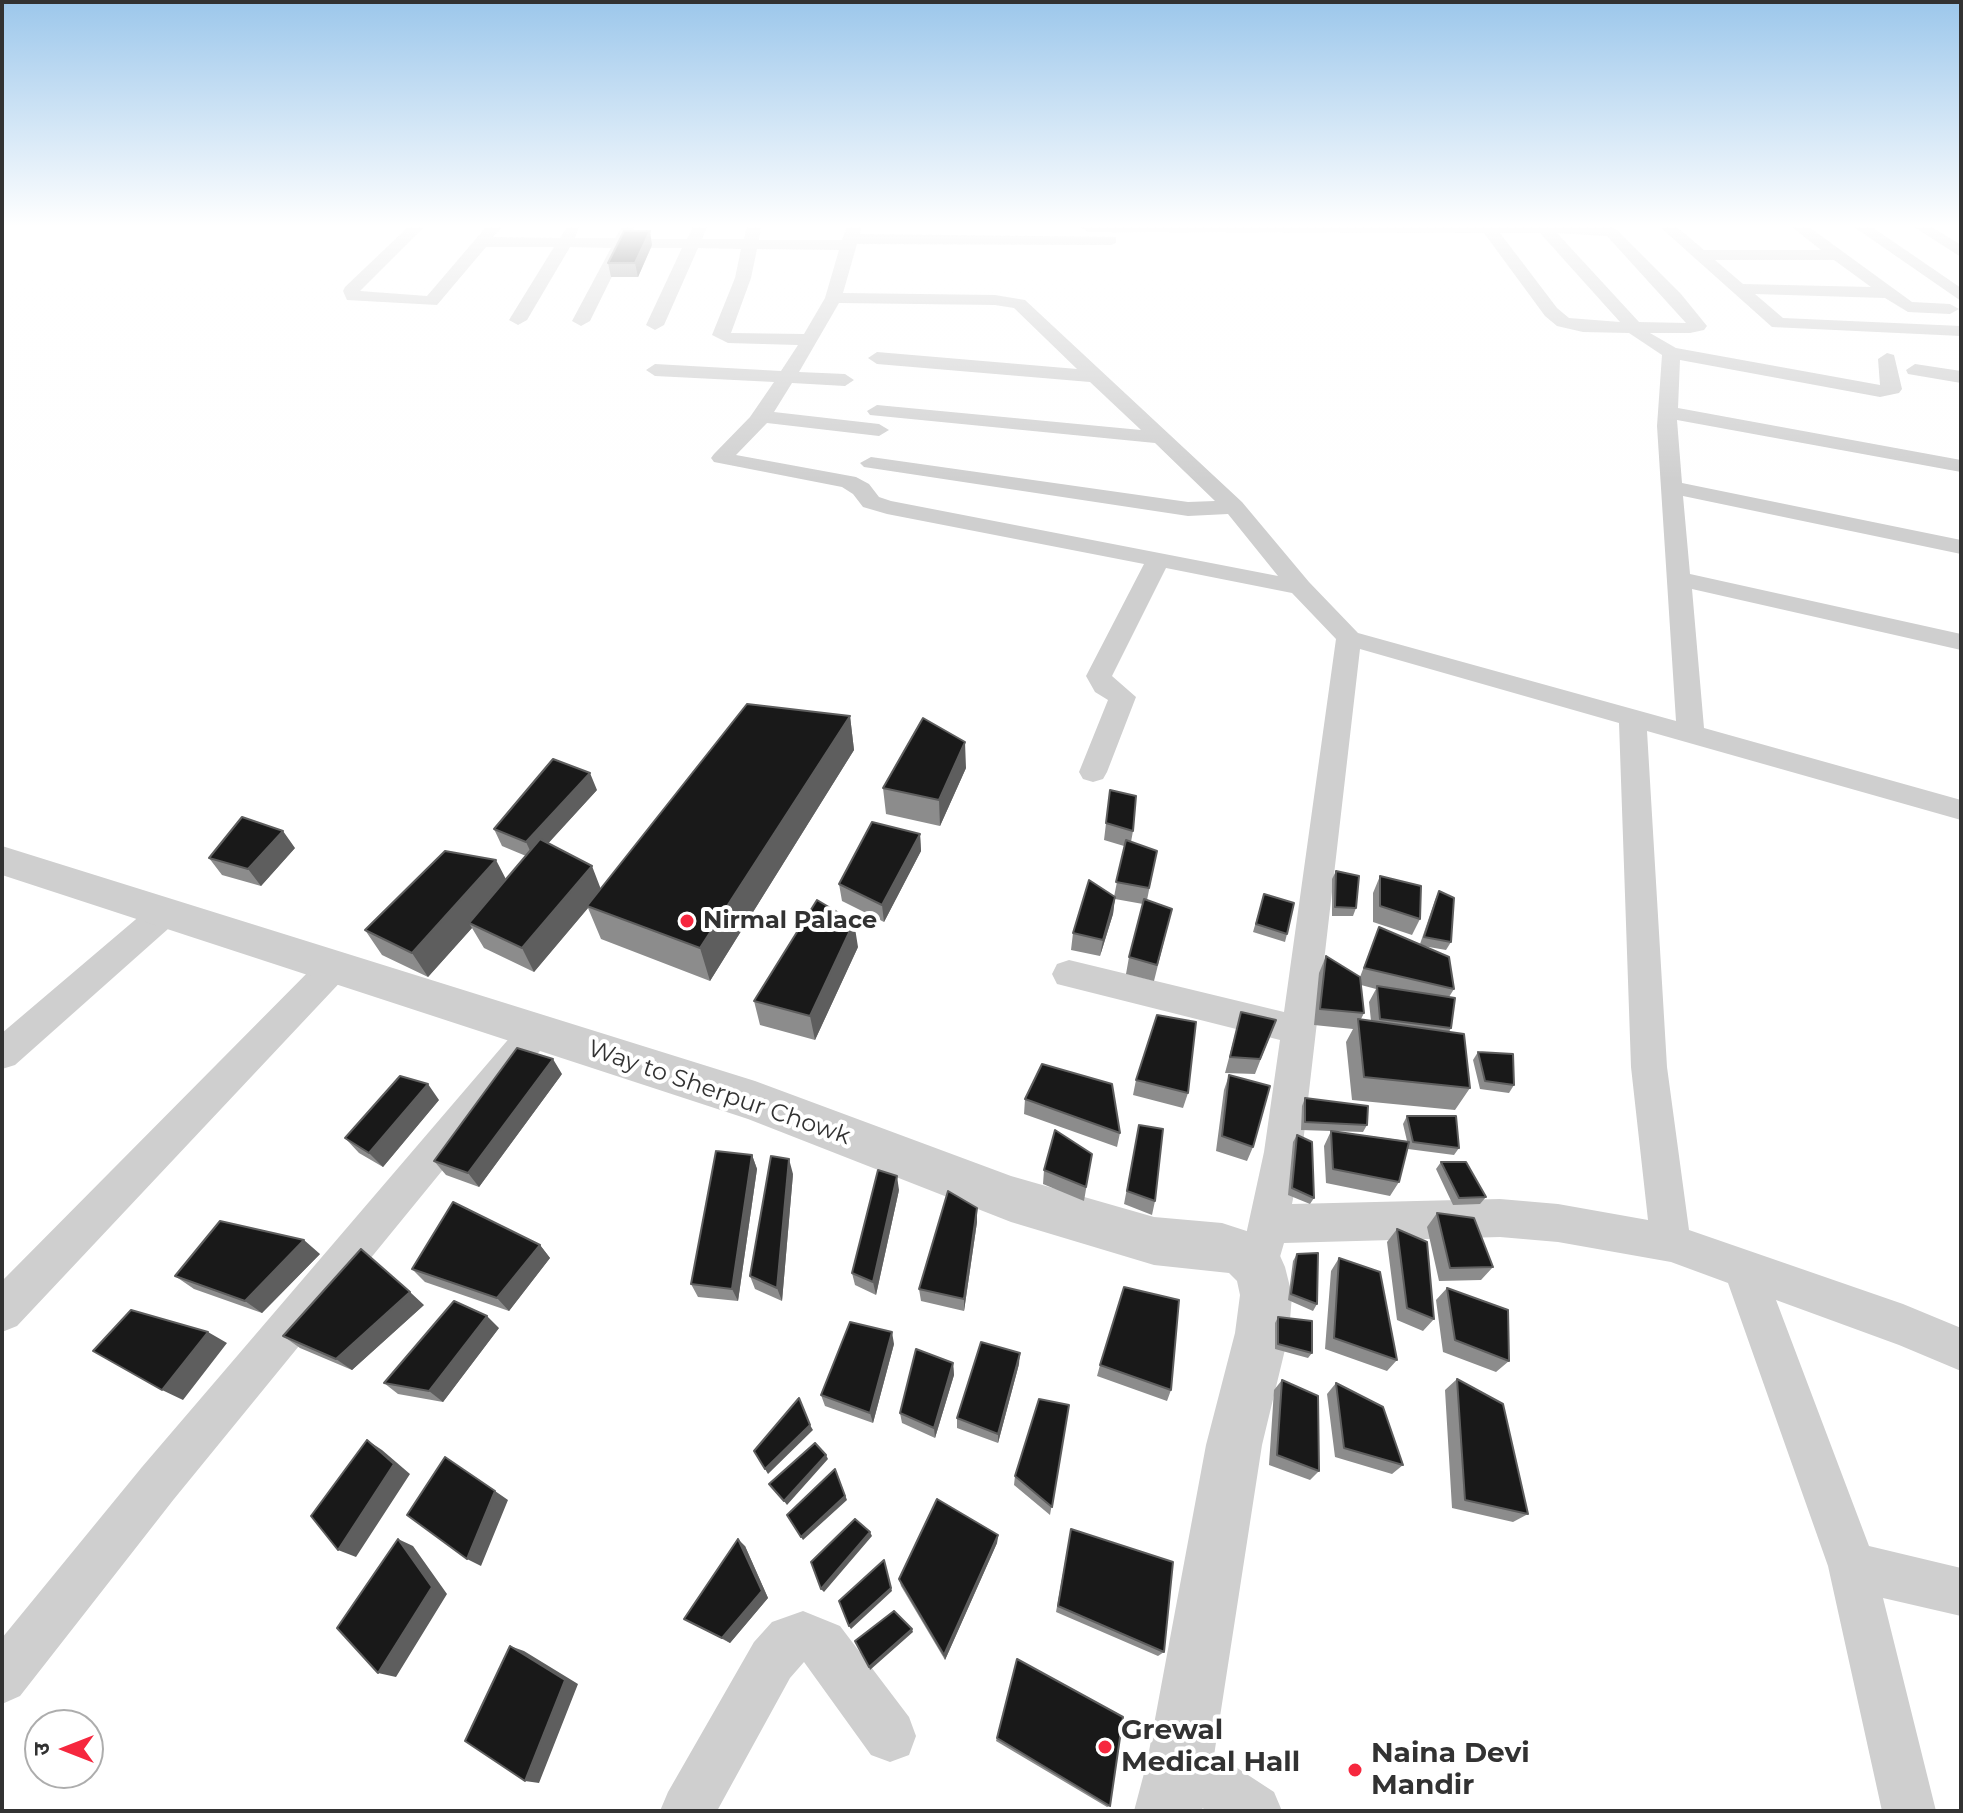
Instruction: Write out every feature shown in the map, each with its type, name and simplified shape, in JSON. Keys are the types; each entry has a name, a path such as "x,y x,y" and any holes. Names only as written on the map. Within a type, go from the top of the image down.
{"street":[{"path":"518,320 523,312"},
{"path":"581,321 586,312"},
{"path":"655,325 661,312"},
{"path":"730,312 721,335 728,338 810,340"},
{"path":"826,312 761,416 721,458 848,482 861,489 871,502 887,507 1300,587"},
{"path":"1027,312 1234,507 1300,587 1349,638 1961,810"},
{"path":"1551,312 1563,322 1583,327 1690,328 1699,323 1688,312"},
{"path":"1620,312 1635,328 1671,353 1885,391 1892,389 1887,359"},
{"path":"1763,312 1785,325 1961,331"},
{"path":"1671,353 1667,412 1691,734"},
{"path":"877,358 1092,376"},
{"path":"655,370 845,380"},
{"path":"1915,370 1961,377"},
{"path":"1667,412 1961,466"},
{"path":"761,416 878,420 1162,438"},
{"path":"871,463 1188,509 1234,507"},
{"path":"1672,487 1961,547"},
{"path":"1093,772 1123,697 1104,686 1099,676 1158,560"},
{"path":"1679,579 1961,642"},
{"path":"1255,1811 1174,1787 1234,1445 1262,1333 1266,1295 1264,1246 1283,1152 1349,638"},
{"path":"1632,717 1649,1067 1671,1243"},
{"name":"Way to Sherpur Chowk","path":"7,867 166,912 755,1101 1011,1199 1154,1241 1222,1247 1244,1253 1264,1246"},
{"path":"2,1054 166,912"},
{"path":"2,1311 335,966"},
{"path":"1069,974 1298,1030"},
{"path":"2,1678 158,1483 536,1031"},
{"path":"1264,1246 1500,1218 1558,1223 1671,1243 1903,1325 1961,1350"},
{"path":"1743,1269 1852,1566 1909,1811"},
{"path":"1852,1566 1961,1592"},
{"path":"687,1811 772,1660 790,1640 803,1636 822,1644 890,1736"}],"building":[{"path":"747,704 850,716 700,948 587,906"},
{"path":"923,718 965,742 939,800 883,788"},
{"path":"553,759 590,773 526,842 494,829"},
{"path":"1110,790 1136,796 1133,831 1106,823"},
{"path":"242,817 283,831 248,869 209,858"},
{"path":"872,822 920,834 882,905 839,884"},
{"path":"540,839 592,866 522,948 469,923"},
{"path":"1126,840 1157,851 1149,888 1116,882"},
{"path":"445,851 496,860 412,953 365,930"},
{"path":"1336,871 1359,876 1356,908 1335,907"},
{"path":"1380,876 1421,886 1420,919 1380,906"},
{"path":"1089,880 1115,897 1103,940 1073,933"},
{"path":"1439,891 1454,898 1451,942 1424,937"},
{"path":"1264,894 1294,903 1287,934 1256,924"},
{"path":"1144,899 1172,909 1157,965 1129,957"},
{"path":"817,900 854,922 810,1016 754,1001"},
{"path":"1379,927 1449,957 1454,989 1364,968"},
{"path":"1326,956 1360,977 1364,1013 1320,1009"},
{"path":"1377,986 1455,998 1451,1028 1380,1019"},
{"path":"1241,1012 1276,1020 1260,1059 1230,1057"},
{"path":"1157,1015 1196,1022 1188,1093 1136,1080"},
{"path":"1358,1019 1464,1034 1470,1088 1364,1077"},
{"path":"517,1048 553,1059 468,1173 434,1161"},
{"path":"1478,1052 1513,1054 1514,1085 1485,1081"},
{"path":"1042,1064 1112,1084 1120,1133 1025,1099"},
{"path":"1229,1075 1270,1086 1253,1147 1222,1136"},
{"path":"400,1076 428,1084 369,1153 345,1138"},
{"path":"1305,1098 1368,1106 1367,1125 1305,1122"},
{"path":"1407,1116 1456,1116 1459,1148 1413,1142"},
{"path":"1139,1125 1163,1129 1155,1201 1127,1191"},
{"path":"1055,1130 1092,1154 1086,1187 1044,1170"},
{"path":"1331,1131 1409,1142 1399,1182 1333,1169"},
{"path":"1297,1135 1312,1142 1314,1198 1292,1188"},
{"path":"716,1151 752,1155 732,1289 691,1284"},
{"path":"771,1156 789,1159 777,1288 750,1276"},
{"path":"1441,1162 1466,1162 1486,1197 1459,1198"},
{"path":"878,1170 897,1176 873,1282 852,1273"},
{"path":"948,1191 977,1208 964,1299 919,1289"},
{"path":"453,1202 540,1245 497,1298 412,1269"},
{"path":"1437,1213 1474,1218 1493,1267 1450,1268"},
{"path":"220,1221 304,1240 245,1301 175,1276"},
{"path":"1397,1229 1427,1242 1434,1319 1407,1308"},
{"path":"361,1249 410,1292 336,1359 283,1336"},
{"path":"1318,1253 1317,1304 1291,1294 1297,1254"},
{"path":"1339,1258 1380,1272 1397,1360 1334,1338"},
{"path":"1124,1287 1179,1300 1171,1390 1100,1365"},
{"path":"1447,1288 1508,1310 1509,1361 1455,1340"},
{"path":"454,1301 487,1316 429,1391 384,1383"},
{"path":"131,1310 208,1332 162,1390 93,1351"},
{"path":"1278,1317 1312,1321 1312,1353 1278,1344"},
{"path":"850,1322 892,1332 870,1413 821,1395"},
{"path":"981,1342 1020,1353 998,1434 957,1418"},
{"path":"916,1349 953,1363 934,1428 900,1413"},
{"path":"1457,1379 1503,1404 1528,1514 1465,1500"},
{"path":"1282,1380 1318,1396 1319,1471 1277,1455"},
{"path":"1336,1383 1383,1407 1403,1465 1344,1448"},
{"path":"799,1398 810,1425 765,1469 754,1451"},
{"path":"1039,1399 1069,1405 1052,1507 1015,1476"},
{"path":"367,1440 394,1464 338,1550 311,1516"},
{"path":"815,1443 826,1455 784,1501 769,1484"},
{"path":"445,1457 495,1491 467,1559 407,1515"},
{"path":"835,1469 845,1496 801,1537 787,1515"},
{"path":"937,1499 998,1535 944,1655 899,1579"},
{"path":"855,1519 870,1532 821,1589 811,1562"},
{"path":"1071,1529 1173,1562 1164,1652 1058,1606"},
{"path":"398,1539 432,1587 378,1673 337,1628"},
{"path":"738,1539 762,1591 722,1638 684,1619"},
{"path":"884,1560 891,1588 849,1626 839,1601"},
{"path":"894,1611 912,1629 869,1667 855,1641"},
{"path":"510,1646 565,1680 525,1781 465,1741"},
{"path":"1017,1659 1123,1717 1110,1806 997,1738"}],"place":[{"name":"Nirmal Palace","path":"687,921"},
{"name":"Grewal Medical Hall","path":"1105,1747"},
{"name":"Naina Devi Mandir","path":"1355,1770"}]}
